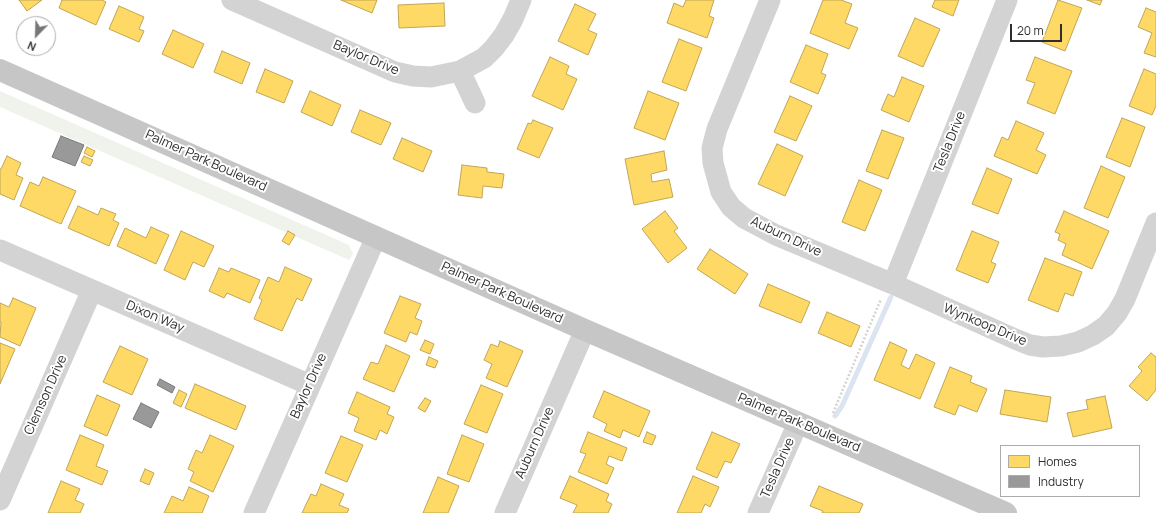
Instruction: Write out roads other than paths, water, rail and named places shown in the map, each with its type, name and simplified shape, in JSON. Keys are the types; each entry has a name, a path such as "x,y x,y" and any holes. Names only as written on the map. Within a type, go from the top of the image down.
{"main road":[{"name":"Palmer Park Boulevard","path":"0,70 585,330 1006,513"}],"street":[{"name":"Baylor Drive","path":"232,0 270,8 395,72 413,76 431,77 460,70 484,58 494,48 513,19 521,0"},
{"name":"Auburn Drive","path":"770,0 717,129 712,148 713,163 721,192 731,207 744,218 760,227 890,283"},
{"name":"Tesla Drive","path":"890,283 1007,0"},
{"path":"460,70 474,103"},
{"name":"Wynkoop Drive","path":"890,283 1030,344 1044,347 1061,346 1078,342 1093,335 1106,326 1117,313 1125,299 1156,224"},
{"name":"Baylor Drive","path":"254,513 376,237"},
{"name":"Dixon Way","path":"0,250 310,384"},
{"name":"Clemson Drive","path":"0,500 92,290"},
{"name":"Auburn Drive","path":"505,513 585,330"},
{"name":"Tesla Drive","path":"758,513 798,423"}],"waterway":[{"path":"835,416 842,406 891,297"}]}
